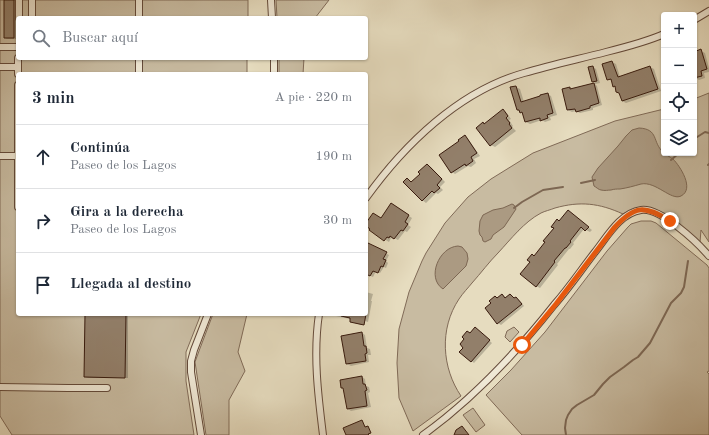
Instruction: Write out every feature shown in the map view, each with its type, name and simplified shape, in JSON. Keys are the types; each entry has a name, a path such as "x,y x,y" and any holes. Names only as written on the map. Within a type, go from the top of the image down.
{"street":[{"path":"19,0 19,16"},
{"path":"32,0 32,16"},
{"path":"139,0 139,16"},
{"path":"271,0 272,16"},
{"path":"697,18 709,11"},
{"path":"368,195 394,162 431,125 468,98 485,88 504,79 522,73 621,48 661,35"},
{"path":"0,47 16,47"},
{"path":"18,60 18,72"},
{"path":"139,60 139,72"},
{"path":"274,60 274,72"},
{"path":"0,67 18,67"},
{"path":"0,156 16,156"},
{"path":"423,435 468,399 522,345 556,304 614,228 629,214 639,210 650,210 658,213 689,236 703,248 709,256"},
{"path":"201,435 191,372 191,361 207,316"},
{"path":"319,316 317,368 323,435"},
{"path":"0,387 107,388"}],"shaded area":[{"path":"0,0 248,0 248,16 16,16 16,60 247,60 247,72 16,72 16,316 200,316 186,352 186,381 194,435 12,435 0,416"},
{"path":"276,0 329,0 317,16 277,16"},
{"path":"279,60 304,60 303,72 279,72"},
{"path":"709,93 709,242 701,230 700,242 674,220 651,208 644,207 633,209 623,214 598,205 573,204 543,212 535,217 523,226 491,260 459,299 448,323 445,348 450,373 461,396 413,431 399,398 397,363 399,329 409,292 422,261 445,223 468,197 491,179 533,153 615,121 661,110 661,156 697,156 697,98"},
{"path":"639,128 645,129 652,133 661,149 661,156 668,156 673,159 682,172 687,188 685,193 677,197 647,184 611,190 600,190 594,186 592,177 598,168 632,130"},
{"path":"512,204 516,209 504,227 493,235 491,239 485,242 483,241 479,231 480,221 483,215"},
{"path":"641,221 651,221 656,223 709,268 709,371 707,372 709,374 709,435 522,435 486,395 545,332 607,251 628,227 631,224"},
{"path":"458,246 462,247 467,253 468,259 466,266 443,289 438,284 436,278 435,271 437,264 440,257 445,252"},
{"path":"212,316 247,316 238,352 245,371 229,400 229,435 206,435 195,362"},
{"path":"514,327 519,332 510,342 505,337 507,331"},
{"path":"473,408 485,425 476,432 463,415"}],"building":[{"path":"4,0 14,0 14,38 4,38"},
{"path":"701,49 707,69 701,71 702,76 697,77 697,51"},
{"path":"612,61 618,77 650,66 658,89 622,101 619,93 616,92 615,86 613,87 611,79 607,80 602,64"},
{"path":"593,66 597,81 592,82 588,67"},
{"path":"594,83 599,103 590,106 590,108 576,112 575,109 567,110 562,89 570,87 570,89"},
{"path":"516,86 521,102 548,93 553,113 547,115 548,118 540,121 540,118 525,122 522,112 520,113 519,110 517,110 510,87"},
{"path":"503,109 508,116 506,118 512,128 490,146 476,128 483,122 484,124"},
{"path":"465,135 477,153 471,157 473,161 451,173 439,155"},
{"path":"427,164 442,179 437,185 440,188 434,193 432,191 422,201 403,182 407,178 411,182 420,174 418,172"},
{"path":"391,203 409,215 405,222 408,224 403,231 401,230 394,239 390,236 384,241 369,230 370,229 368,228 368,220 373,213 381,218"},
{"path":"568,210 589,227 585,231 581,227 536,287 520,274 530,262 527,260 532,254 534,256 545,242 543,241 554,228 551,227 557,219 559,221"},
{"path":"368,243 387,252 383,259 386,260 383,267 381,266 378,273 373,271 370,276 368,275"},
{"path":"502,294 505,298 510,294 514,298 516,297 522,304 497,324 485,308 491,303 489,301 495,296 497,298"},
{"path":"85,316 126,316 125,378 84,377"},
{"path":"341,316 366,316 364,325 350,322 350,318"},
{"path":"475,327 490,340 471,362 459,352 463,348 460,344 464,339 462,337 467,331 470,333"},
{"path":"362,332 364,346 366,346 367,353 365,354 366,361 346,364 341,336"},
{"path":"362,376 363,384 365,384 367,390 365,391 367,406 347,409 340,380"},
{"path":"362,420 365,427 368,426 371,433 368,434 369,435 346,435 343,428"},
{"path":"462,426 469,435 454,435 456,430"}],"waterway":[{"path":"697,137 705,132 709,133"},
{"path":"671,160 676,156"},
{"path":"581,183 595,180"},
{"path":"514,208 543,190 563,187"},
{"path":"566,435 566,420 572,409 594,395 610,377 638,357 650,343 671,303 681,293 684,287 688,261"}],"route":[{"path":"522,345 556,304 588,260 620,221 629,214 639,210 650,210 658,213 670,221"}]}
